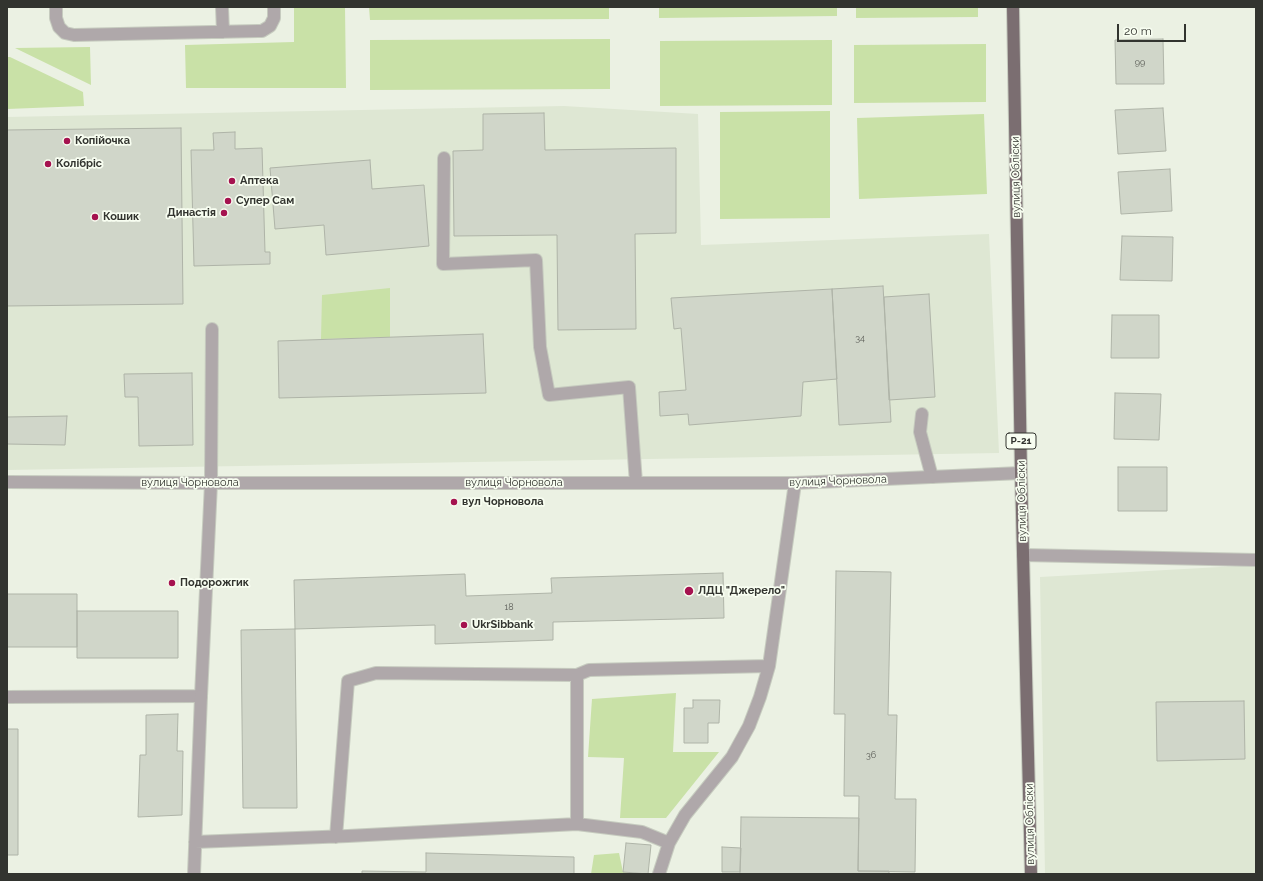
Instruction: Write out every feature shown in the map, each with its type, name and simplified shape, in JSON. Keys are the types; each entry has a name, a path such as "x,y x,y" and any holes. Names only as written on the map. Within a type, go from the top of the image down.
{"main road":[{"name":"вулиця Обліски","path":"1013,7 1021,474 1031,874"}],"street":[{"path":"56,7 56,18 59,27 69,35 262,31 270,26 274,18 274,7"},
{"path":"222,7 223,32"},
{"path":"444,158 443,264 536,260 540,347 549,395 629,387 636,483"},
{"path":"194,874 211,483 212,329"},
{"path":"922,414 920,432 932,477"},
{"name":"вулиця Чорновола","path":"7,482 795,483 1021,474"},
{"path":"658,874 669,844 684,815 732,757 749,726 760,697 769,666 795,483"},
{"path":"1023,555 1256,560"},
{"path":"336,837 348,681 376,673 576,675 589,670 769,666"},
{"path":"576,675 577,824"},
{"path":"7,697 201,696"},
{"path":"195,842 336,837 577,824 642,832 669,844"}],"shaded area":[{"path":"564,106 698,114 701,245 989,234 999,453 7,470 7,117"},
{"path":"1256,565 1256,874 1045,874 1040,577"}],"green space":[{"path":"294,7 345,7 346,88 186,88 185,45 294,42"},
{"path":"369,7 609,7 609,19 370,20"},
{"path":"659,7 837,7 837,16 659,18"},
{"path":"856,7 978,7 978,17 856,18"},
{"path":"610,39 610,89 370,90 370,40"},
{"path":"832,40 832,105 660,106 660,41"},
{"path":"986,44 986,102 854,103 854,45"},
{"path":"90,47 91,85 15,48"},
{"path":"7,57 10,57 83,92 84,106 7,109"},
{"path":"830,111 830,218 720,219 720,112"},
{"path":"984,114 987,194 859,199 857,118"},
{"path":"390,288 390,337 321,339 322,295"},
{"path":"676,693 673,752 719,752 666,818 620,818 624,758 588,757 592,699"},
{"path":"619,853 623,872 646,874 591,874 594,855"}],"building":[{"path":"1163,39 1164,84 1116,84 1115,40"},
{"path":"1163,108 1166,151 1118,154 1115,110"},
{"path":"544,113 545,150 676,148 676,233 635,234 636,329 558,330 557,235 454,236 453,151 483,150 483,114"},
{"name":"Кошик","path":"181,128 183,304 7,306 7,130"},
{"name":"Супер Сам","path":"235,132 235,149 262,148 265,252 270,252 270,264 194,266 191,150 214,150 213,133"},
{"path":"370,160 372,189 424,185 429,246 326,255 324,225 275,229 270,168"},
{"path":"1170,169 1172,211 1121,214 1118,172"},
{"path":"1122,236 1173,237 1172,281 1120,280"},
{"path":"883,286 891,422 839,425 832,289"},
{"path":"832,289 837,379 803,382 801,416 689,425 688,414 660,416 659,392 686,390 681,328 674,329 671,298"},
{"path":"929,294 935,397 889,400 884,297"},
{"path":"1112,315 1159,315 1159,358 1111,358"},
{"path":"483,334 486,393 279,398 278,341"},
{"path":"192,373 193,445 139,446 138,397 125,397 124,374"},
{"path":"1115,393 1161,394 1159,440 1114,439"},
{"path":"67,416 65,445 7,444 7,417"},
{"path":"1118,467 1167,467 1167,511 1118,511"},
{"path":"836,571 891,572 888,715 897,715 895,799 916,799 915,872 858,871 859,796 844,796 845,714 834,714"},
{"path":"723,573 724,618 553,622 553,640 435,644 435,625 295,629 294,580 465,574 466,596 552,593 551,578"},
{"path":"7,594 77,594 77,647 7,647"},
{"path":"77,611 178,611 178,658 77,658"},
{"path":"295,629 297,808 243,808 241,630"},
{"path":"693,700 720,700 719,723 708,723 708,743 684,743 684,708 693,708"},
{"path":"1244,701 1245,759 1157,761 1156,702"},
{"path":"178,714 177,751 183,751 182,815 138,817 140,755 146,755 146,715"},
{"path":"7,729 18,729 18,855 7,855"},
{"path":"741,817 859,818 858,871 889,871 889,874 740,874"},
{"path":"626,843 651,845 648,874 623,872"},
{"path":"722,847 741,848 740,872 722,872"},
{"path":"426,853 574,857 574,874 362,874 362,871 426,872"}],"place":[{"name":"Копійочка","path":"67,141"},
{"name":"Колібріс","path":"48,164"},
{"name":"Аптека","path":"232,181"},
{"name":"Супер Сам","path":"228,201"},
{"name":"Династія","path":"224,213"},
{"name":"Кошик","path":"95,217"},
{"name":"вул Чорновола","path":"454,502"},
{"name":"Подорожгик","path":"172,583"},
{"name":"ЛДЦ \"Джерело\"","path":"689,591"},
{"name":"UkrSibbank","path":"464,625"}]}
